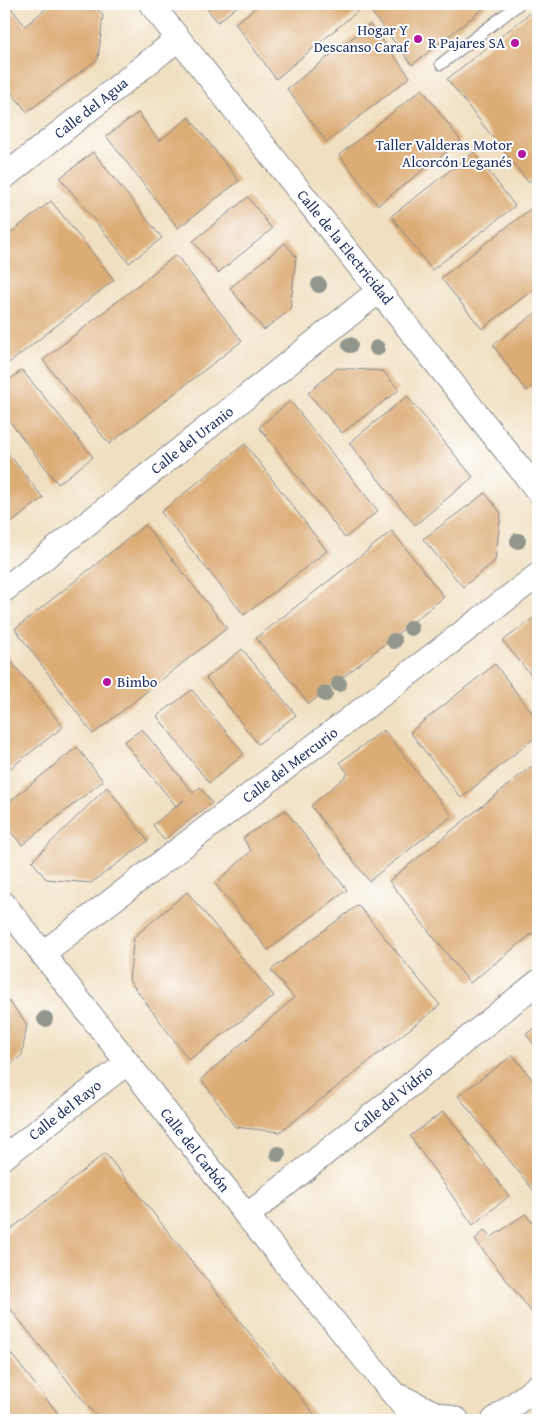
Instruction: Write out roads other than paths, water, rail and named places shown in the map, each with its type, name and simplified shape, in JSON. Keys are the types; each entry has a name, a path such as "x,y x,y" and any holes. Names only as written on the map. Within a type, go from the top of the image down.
{"street":[{"name":"Calle de la Electricidad","path":"151,4 538,491"},
{"name":"Calle del Agua","path":"4,177 178,38"},
{"name":"Calle del Uranio","path":"4,590 380,290"},
{"name":"Calle del Mercurio","path":"42,954 538,575"},
{"name":"Calle del Carbón","path":"4,904 247,1216 415,1420"},
{"name":"Calle del Vidrio","path":"247,1216 538,982"},
{"name":"Calle del Rayo","path":"4,1157 127,1063"},
{"path":"494,1420 538,1386"},
{"path":"391,1392 393,1420"},
{"path":"391,1392 432,1412 457,1420"}],"lane":[{"path":"441,64 519,4"}],"place":[{"name":"Hogar Y Descanso Caraf","path":"418,39"},
{"name":"R Pajares SA","path":"515,43"},
{"name":"Taller Valderas Motor Alcorcón Leganés","path":"522,154"},
{"name":"Bimbo","path":"107,682"}]}
